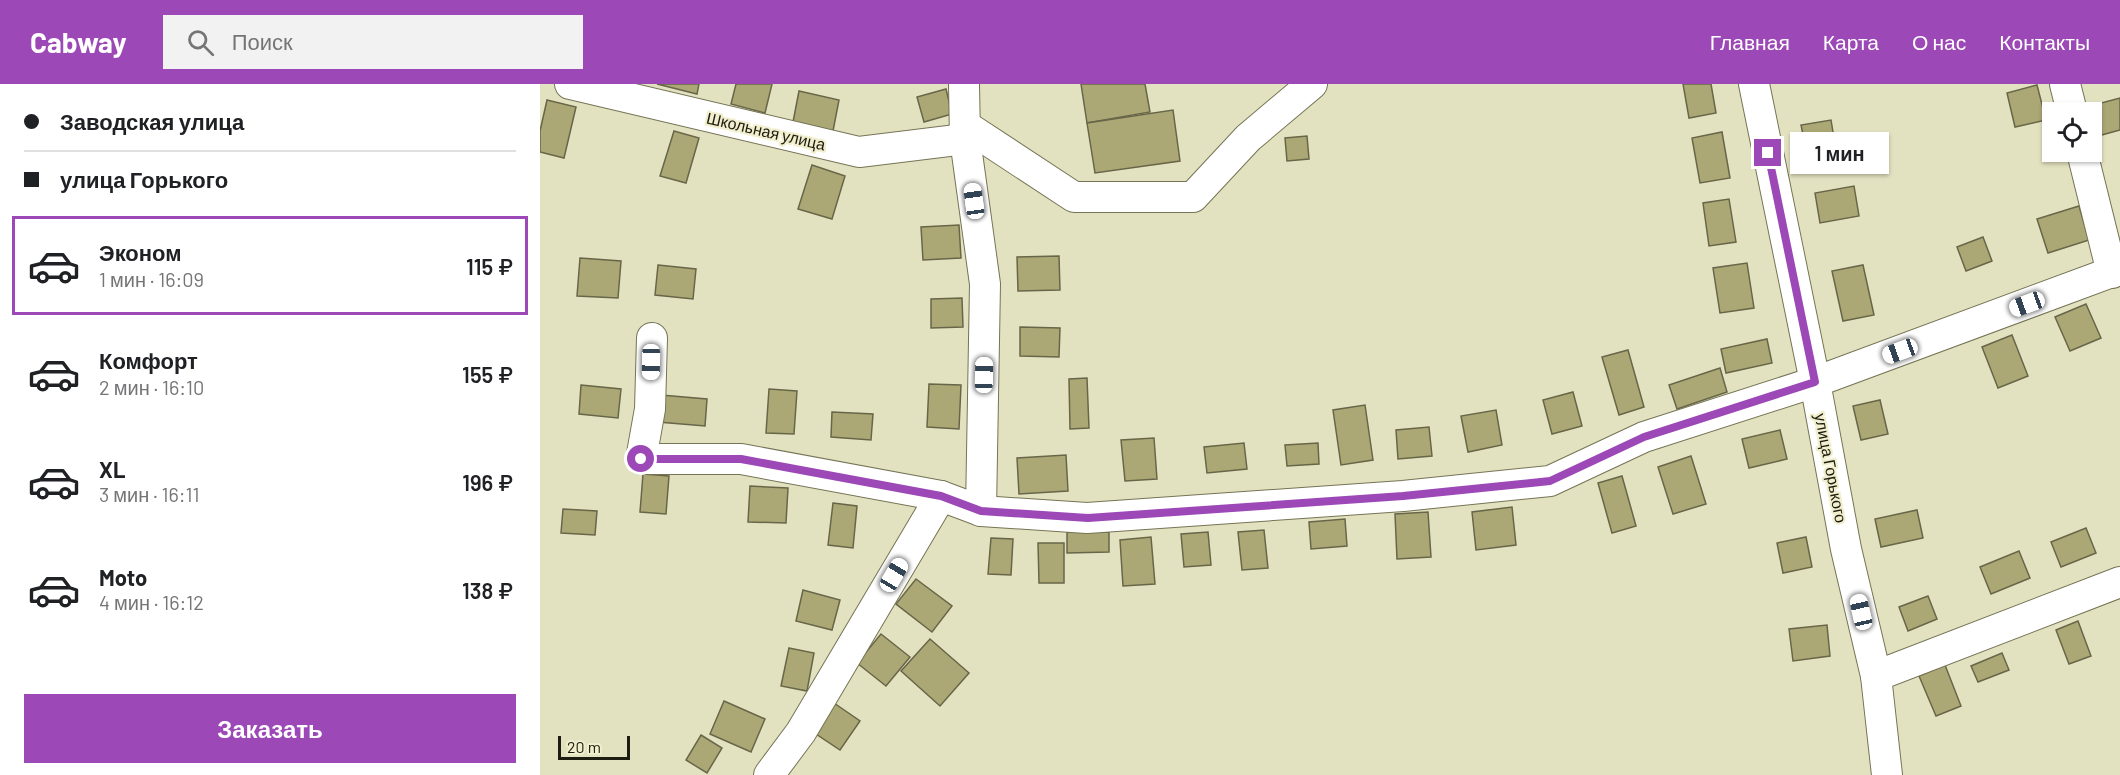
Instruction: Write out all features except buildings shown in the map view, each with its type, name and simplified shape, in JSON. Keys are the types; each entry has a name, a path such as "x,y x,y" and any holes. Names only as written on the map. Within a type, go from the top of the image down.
{"street":[{"name":"Школьная улица","path":"570,84 859,152 965,132"},
{"path":"964,84 965,132 985,284 981,511"},
{"path":"965,132 1074,197 1193,197 1248,138 1312,84"},
{"name":"улица Горького","path":"1754,84 1815,382 1846,549 1876,676 1887,775"},
{"path":"2065,84 2070,102"},
{"path":"652,338 650,409 641,459 741,459 941,496 981,511 1088,518 1403,496 1550,481 1644,437 1815,382 2116,271 2085,162"},
{"path":"769,775 801,732 941,496"},
{"path":"1876,676 2120,582"}],"route":[{"path":"641,459 741,459 941,496 981,511 1088,518 1403,496 1550,481 1644,437 1815,382 1768,153"}]}
